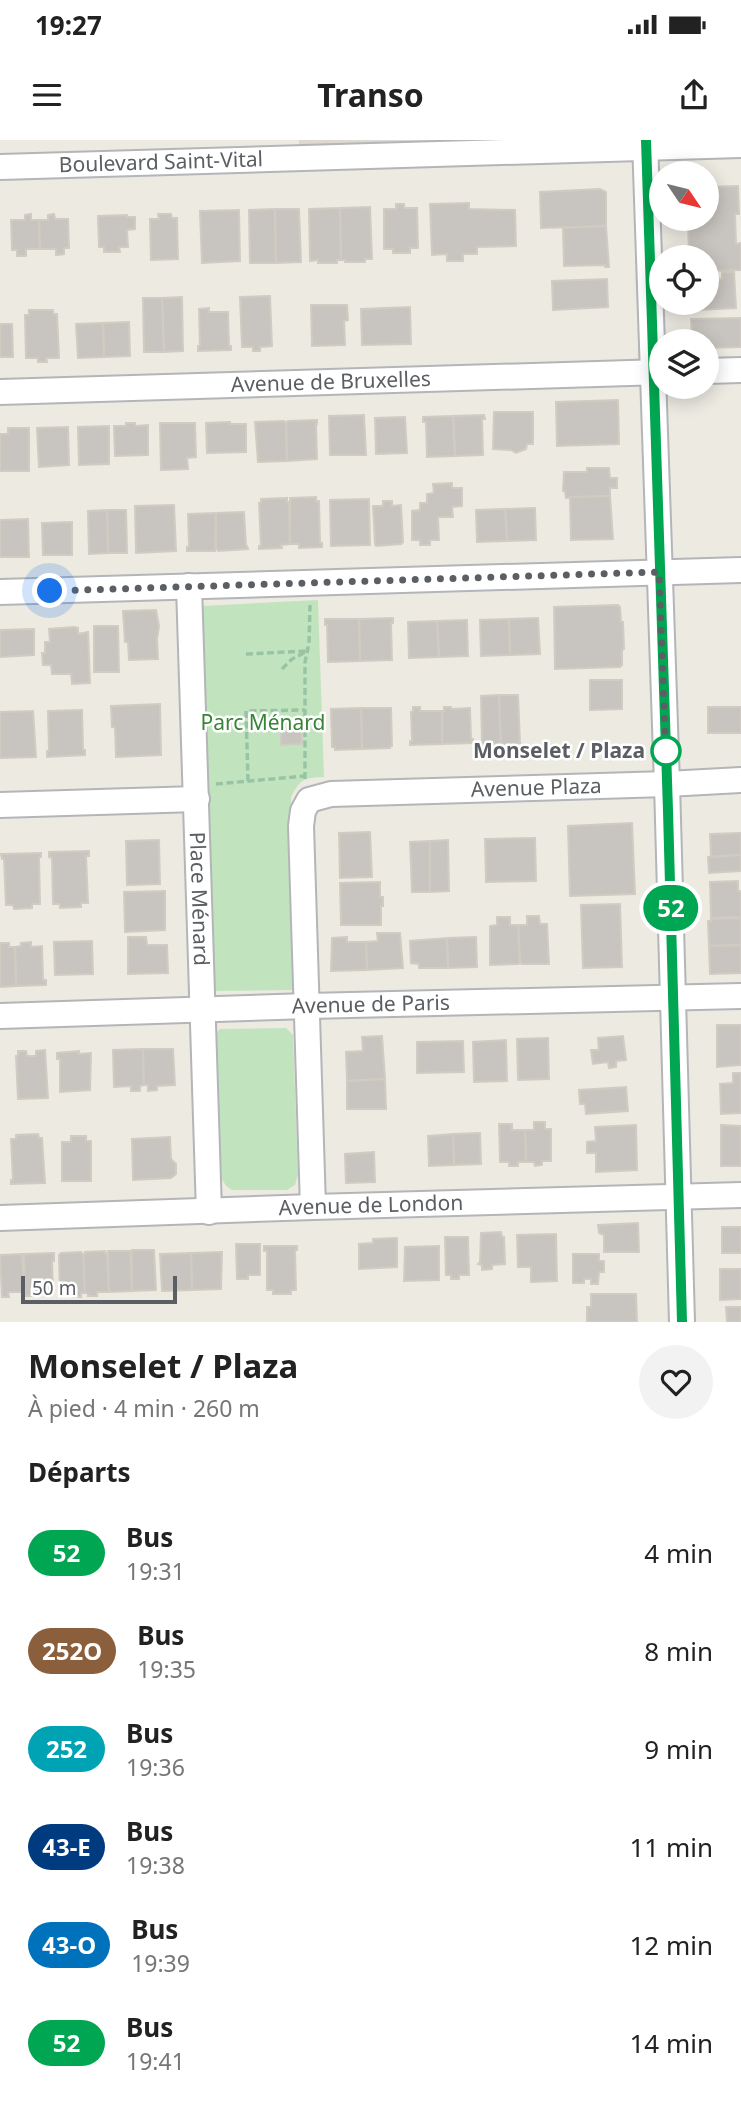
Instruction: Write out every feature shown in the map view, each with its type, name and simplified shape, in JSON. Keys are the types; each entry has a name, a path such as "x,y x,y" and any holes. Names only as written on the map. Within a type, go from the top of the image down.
{"street":[{"path":"646,144 655,329"},
{"name":"Boulevard Saint-Vital","path":"0,167 515,146 741,145"},
{"path":"719,371 741,370"},
{"name":"Avenue de Bruxelles","path":"0,392 649,372"},
{"path":"657,399 659,572 682,1322"},
{"path":"0,592 741,570"},
{"name":"Place Ménard","path":"190,586 209,1212"},
{"name":"Avenue Plaza","path":"320,797 741,780"},
{"path":"0,805 196,792"},
{"path":"313,1207 301,827 303,811 320,797"},
{"name":"Avenue de Paris","path":"0,1016 741,996"},
{"name":"Avenue de London","path":"0,1219 741,1195"}],"path":[{"path":"311,582 305,662 305,776 320,797"},
{"path":"246,654 307,651"},
{"path":"282,669 292,659 307,651"},
{"path":"248,781 246,711 305,710"},
{"path":"196,792 248,781 305,776"}],"shaded area":[{"path":"299,140 645,140 299,148"}],"green space":[{"name":"Parc Ménard","path":"318,600 324,777 304,780 291,797 297,990 212,991 201,606"},
{"path":"286,1028 293,1035 298,1175 295,1185 287,1190 232,1190 222,1179 213,1039 220,1029"}],"building":[{"path":"738,186 736,244 741,243 741,270 719,271 719,245 689,245 688,231 719,231 719,187"},
{"path":"600,189 606,192 606,226 541,228 540,192"},
{"path":"469,203 469,209 515,210 516,246 477,247 477,254 463,254 463,261 447,261 447,254 432,255 430,204"},
{"path":"396,204 404,204 404,208 417,208 418,248 410,248 410,253 393,253 393,249 384,249 384,209 396,209"},
{"path":"370,207 372,259 365,259 365,262 341,260 340,208"},
{"path":"340,208 341,260 337,260 337,263 310,261 309,209"},
{"path":"275,209 276,263 250,263 249,210"},
{"path":"275,209 299,209 301,262 276,263"},
{"path":"239,210 240,261 202,263 200,211"},
{"path":"31,214 31,220 39,220 40,249 26,249 26,256 17,256 17,250 12,250 11,220 25,220 25,215"},
{"path":"54,214 55,219 68,219 69,248 64,248 64,254 56,255 56,249 40,249 39,220 48,220 48,215"},
{"path":"158,214 171,214 172,218 177,218 178,259 151,260 150,219 159,219"},
{"path":"98,216 135,217 135,229 127,230 128,247 119,247 120,252 104,252 104,247 99,247"},
{"path":"606,226 609,267 564,266 563,228"},
{"path":"722,272 734,272 736,308 719,309 719,279 722,279"},
{"path":"607,279 608,307 553,310 552,281"},
{"path":"270,296 272,346 260,347 260,351 253,351 253,347 242,347 240,297"},
{"path":"182,297 183,351 164,352 162,298"},
{"path":"143,298 162,298 164,352 144,352"},
{"path":"311,305 347,305 348,320 344,321 345,345 312,346"},
{"path":"410,307 411,344 362,345 361,309"},
{"path":"209,308 209,312 228,312 231,350 198,351 199,309"},
{"path":"29,310 53,310 53,314 57,314 59,358 46,358 47,362 38,362 38,358 26,358 25,315 29,315"},
{"path":"741,318 741,347 719,348 719,329 691,329 691,319"},
{"path":"129,322 130,356 104,357 103,323"},
{"path":"103,323 104,357 78,358 76,324"},
{"path":"0,324 12,324 13,357 0,357"},
{"path":"618,400 619,444 557,446 556,402"},
{"path":"494,412 533,412 533,444 527,444 526,449 516,453 493,449"},
{"path":"364,415 366,455 330,455 329,416"},
{"path":"484,415 483,455 455,456 453,416"},
{"path":"453,416 455,456 427,457 426,422 423,422 423,417"},
{"path":"405,417 407,453 376,454 375,418"},
{"path":"317,420 317,459 287,461 286,423"},
{"path":"284,421 287,461 258,462 255,422"},
{"path":"126,423 135,423 135,426 148,425 148,455 115,456 114,426 126,426"},
{"path":"160,423 195,423 196,457 187,458 188,469 161,470"},
{"path":"206,423 246,424 246,452 207,453"},
{"path":"109,426 109,464 79,465 78,427"},
{"path":"68,427 69,465 39,467 37,428"},
{"path":"8,428 29,428 29,471 0,471 0,434 8,434"},
{"path":"587,468 609,468 610,478 617,478 617,488 610,488 610,496 566,498 563,491 564,472 587,472"},
{"path":"452,483 452,488 462,488 462,506 452,507 453,517 438,517 439,540 430,540 430,545 420,545 420,540 412,540 412,511 420,510 420,503 427,503 427,494 434,493 433,484"},
{"path":"610,496 613,539 571,540 570,497"},
{"path":"316,497 316,501 319,501 322,547 299,548 299,544 290,544 290,498"},
{"path":"287,498 290,544 281,545 282,548 259,549 261,499"},
{"path":"369,499 370,545 331,546 330,500"},
{"path":"383,501 392,501 392,506 401,505 401,544 375,544 373,506 383,506"},
{"path":"174,505 176,551 136,553 135,506"},
{"path":"535,508 536,540 507,541 505,509"},
{"path":"505,509 507,541 477,542 476,510"},
{"path":"107,510 126,510 127,553 108,553"},
{"path":"107,510 108,553 89,554 88,511"},
{"path":"244,512 248,549 218,551 216,513"},
{"path":"216,513 215,551 187,551 188,514"},
{"path":"28,519 29,557 0,557 0,520"},
{"path":"72,522 72,555 43,555 42,523"},
{"path":"618,605 623,622 622,665 555,669 554,607"},
{"path":"156,610 159,626 158,659 129,660 123,611"},
{"path":"393,618 392,660 360,661 359,619"},
{"path":"538,618 540,654 510,655 509,619"},
{"path":"325,619 359,619 360,661 328,662"},
{"path":"509,619 510,655 481,656 480,620"},
{"path":"467,620 468,656 439,657 437,621"},
{"path":"437,621 439,657 409,658 408,622"},
{"path":"94,626 118,626 119,672 94,672"},
{"path":"78,628 78,634 88,632 90,683 72,684 71,674 52,674 51,665 43,665 45,642 50,642 49,629"},
{"path":"34,629 34,655 0,657 0,630"},
{"path":"590,680 622,680 622,709 590,710"},
{"path":"499,695 501,744 482,745 481,696"},
{"path":"499,695 518,695 520,743 501,744"},
{"path":"160,704 161,755 116,757 111,706"},
{"path":"413,707 420,707 420,711 442,711 442,744 410,745"},
{"path":"444,707 470,708 473,743 442,744"},
{"path":"708,707 741,707 741,733 708,733"},
{"path":"361,708 391,708 390,748 362,749"},
{"path":"361,708 362,749 335,750 335,747 332,747 331,709"},
{"path":"82,710 85,755 47,757 48,711"},
{"path":"33,711 36,757 0,758 0,712"},
{"path":"301,723 302,744 281,745 281,724"},
{"path":"632,823 635,894 570,896 568,826"},
{"path":"370,832 372,877 340,878 339,833"},
{"path":"741,833 741,855 711,857 710,834"},
{"path":"535,838 536,881 486,882 485,839"},
{"path":"159,840 160,884 127,885 126,841"},
{"path":"448,840 449,891 430,892 430,841"},
{"path":"430,841 430,892 412,892 410,842"},
{"path":"89,851 89,856 86,856 88,903 81,903 81,907 60,908 60,904 53,904 52,858 49,857 49,852"},
{"path":"41,853 40,904 32,904 32,908 14,909 13,905 6,905 4,859 1,854"},
{"path":"741,855 741,871 709,873 708,857"},
{"path":"738,881 738,891 741,891 741,917 711,918 710,882"},
{"path":"380,882 380,897 383,897 381,925 341,925 340,883"},
{"path":"165,891 165,930 125,932 124,892"},
{"path":"620,904 622,967 583,968 581,905"},
{"path":"527,916 539,916 540,924 547,924 549,964 520,963 518,925 527,925"},
{"path":"497,917 510,917 510,925 518,925 518,964 490,965 490,926 497,925"},
{"path":"741,918 741,945 709,946 708,921"},
{"path":"377,933 400,933 403,968 367,970 366,942 378,941"},
{"path":"128,937 146,937 147,945 167,945 168,973 128,974"},
{"path":"347,937 347,942 366,942 367,970 331,971 332,938"},
{"path":"476,937 477,967 448,968 447,938"},
{"path":"447,938 448,968 419,968 419,964 411,963 410,941"},
{"path":"92,941 93,974 55,975 54,942"},
{"path":"31,942 31,947 42,946 43,980 46,980 46,985 16,986 15,947"},
{"path":"0,943 9,943 9,947 15,947 16,986 0,987"},
{"path":"741,945 741,973 710,974 709,946"},
{"path":"717,1025 741,1025 741,1065 717,1067"},
{"path":"382,1036 385,1079 347,1081 346,1052 363,1051 362,1037"},
{"path":"623,1036 626,1060 616,1061 616,1067 609,1068 608,1062 593,1064 591,1050 599,1050 598,1038"},
{"path":"548,1038 549,1079 518,1080 517,1039"},
{"path":"506,1040 507,1081 474,1082 473,1042"},
{"path":"463,1041 464,1072 417,1073 417,1042"},
{"path":"143,1049 144,1085 140,1086 140,1091 131,1091 131,1086 114,1087 113,1050"},
{"path":"143,1049 173,1049 175,1085 157,1086 157,1090 148,1091 148,1085 144,1085"},
{"path":"45,1050 48,1098 18,1099 18,1051 26,1051 27,1056 36,1056 36,1051"},
{"path":"79,1051 79,1054 91,1053 90,1090 60,1092 60,1059 57,1059 57,1053"},
{"path":"733,1073 741,1073 741,1113 721,1114 720,1084 733,1083"},
{"path":"385,1079 386,1109 347,1109 347,1081"},
{"path":"626,1087 628,1111 586,1114 585,1104 580,1104 579,1090"},
{"path":"534,1122 545,1122 545,1129 551,1129 551,1161 542,1161 542,1165 535,1166 534,1162 526,1162 525,1130 534,1130"},
{"path":"499,1124 512,1124 512,1130 525,1130 526,1162 509,1166 509,1162 500,1162"},
{"path":"636,1125 637,1170 596,1172 596,1153 587,1153 587,1142 596,1141 595,1127"},
{"path":"721,1125 741,1126 741,1166 721,1166"},
{"path":"480,1133 481,1164 454,1165 453,1134"},
{"path":"38,1134 39,1138 42,1138 45,1183 11,1184 11,1139 16,1139 16,1135"},
{"path":"453,1134 454,1165 429,1166 428,1136"},
{"path":"71,1136 86,1136 86,1141 91,1141 91,1181 62,1181 62,1142 71,1142"},
{"path":"170,1137 171,1159 176,1164 176,1174 171,1178 133,1180 132,1139"},
{"path":"374,1152 375,1182 346,1183 345,1154"},
{"path":"638,1223 639,1252 604,1252 604,1235 599,1233 598,1225"},
{"path":"722,1227 741,1227 741,1253 722,1253"},
{"path":"501,1232 504,1237 505,1264 492,1265 492,1269 482,1270 482,1265 478,1264 481,1233"},
{"path":"556,1234 557,1281 531,1282 531,1267 518,1267 517,1235"},
{"path":"445,1237 468,1237 469,1275 459,1275 459,1279 451,1279 451,1275 446,1275"},
{"path":"397,1238 397,1267 359,1269 359,1244 373,1243 373,1239"},
{"path":"236,1244 260,1244 260,1275 237,1279"},
{"path":"264,1246 297,1246 296,1290 291,1290 291,1294 273,1294 273,1290 267,1290 267,1251 264,1251"},
{"path":"439,1246 439,1280 404,1281 405,1247"},
{"path":"132,1250 154,1250 156,1290 132,1291"},
{"path":"105,1251 109,1292 97,1292 97,1296 88,1296 88,1293 85,1293 83,1254"},
{"path":"108,1251 130,1251 132,1291 109,1292"},
{"path":"81,1252 85,1293 81,1293 81,1297 72,1297 72,1293 60,1293 59,1255"},
{"path":"222,1252 221,1289 192,1290 191,1253"},
{"path":"54,1253 53,1291 36,1291 36,1296 25,1296 24,1254"},
{"path":"191,1253 192,1290 162,1291 160,1254"},
{"path":"22,1254 24,1292 8,1292 9,1297 2,1297 0,1255"},
{"path":"573,1254 599,1254 599,1261 604,1261 604,1272 599,1272 598,1284 591,1284 591,1279 584,1279 584,1283 573,1283"},
{"path":"720,1269 741,1269 741,1299 720,1300"},
{"path":"591,1294 636,1294 637,1322 587,1322 587,1307 591,1307"},
{"path":"726,1307 741,1307 741,1322 727,1322"}],"bus line":[{"name":"52","path":"646,140 682,1322"}],"place":[{"name":"Monselet / Plaza","path":"666,751"}],"route":[{"path":"50,591 659,572 666,758 666,751"}]}
